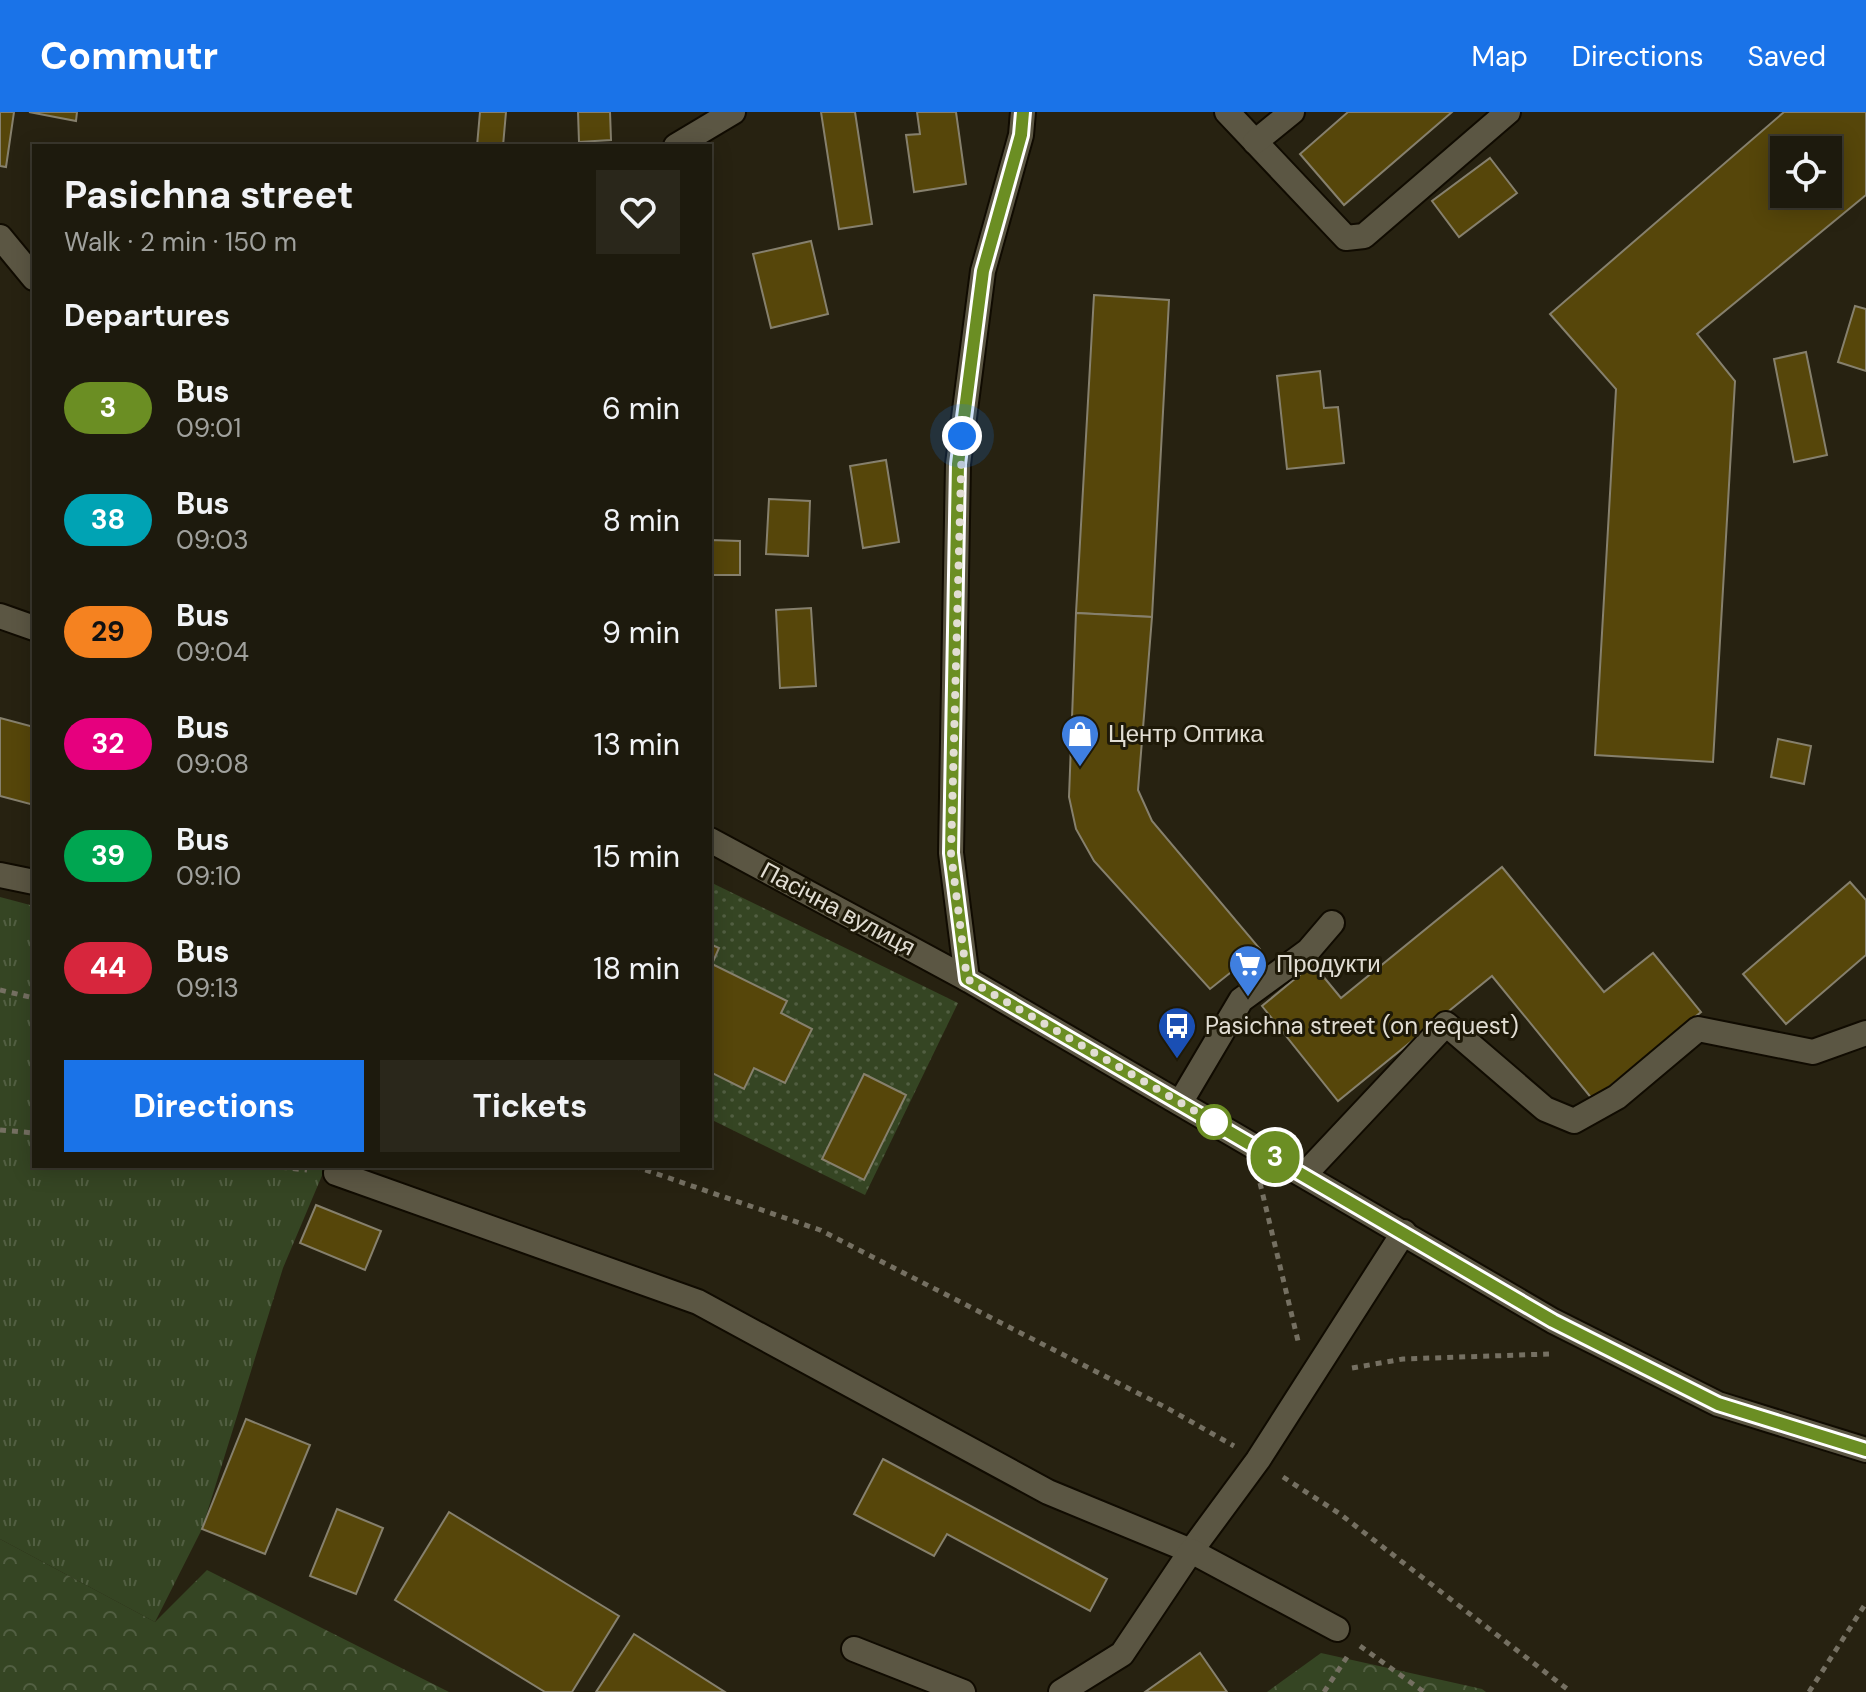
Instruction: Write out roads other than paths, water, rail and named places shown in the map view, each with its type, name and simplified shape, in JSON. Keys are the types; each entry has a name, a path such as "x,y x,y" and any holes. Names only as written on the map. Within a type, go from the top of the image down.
{"street":[{"path":"679,144 733,112"},
{"path":"967,979 951,853 958,464 983,271 1021,135 1023,112"},
{"path":"1227,112 1346,238 1364,236 1508,112"},
{"path":"1255,142 1292,112"},
{"path":"0,237 32,276"},
{"path":"0,616 32,627"},
{"name":"Пасічна вулиця","path":"712,841 967,979 1553,1321 1718,1404 1866,1450"},
{"path":"0,875 32,882"},
{"path":"1180,1103 1241,1000 1308,951 1332,923"},
{"path":"1305,1174 1446,1024 1545,1109 1574,1121 1617,1097 1698,1029 1813,1052 1866,1033"},
{"path":"336,1173 698,1302 1048,1492 1191,1551 1337,1629"},
{"path":"1061,1692 1122,1654 1191,1551 1258,1460 1404,1232"},
{"path":"854,1649 963,1692"}],"place":[{"name":"Центр Оптика","path":"1080,768"},
{"name":"Продукти","path":"1248,998"},
{"name":"Pasichna street (on request)","path":"1177,1060"}]}
